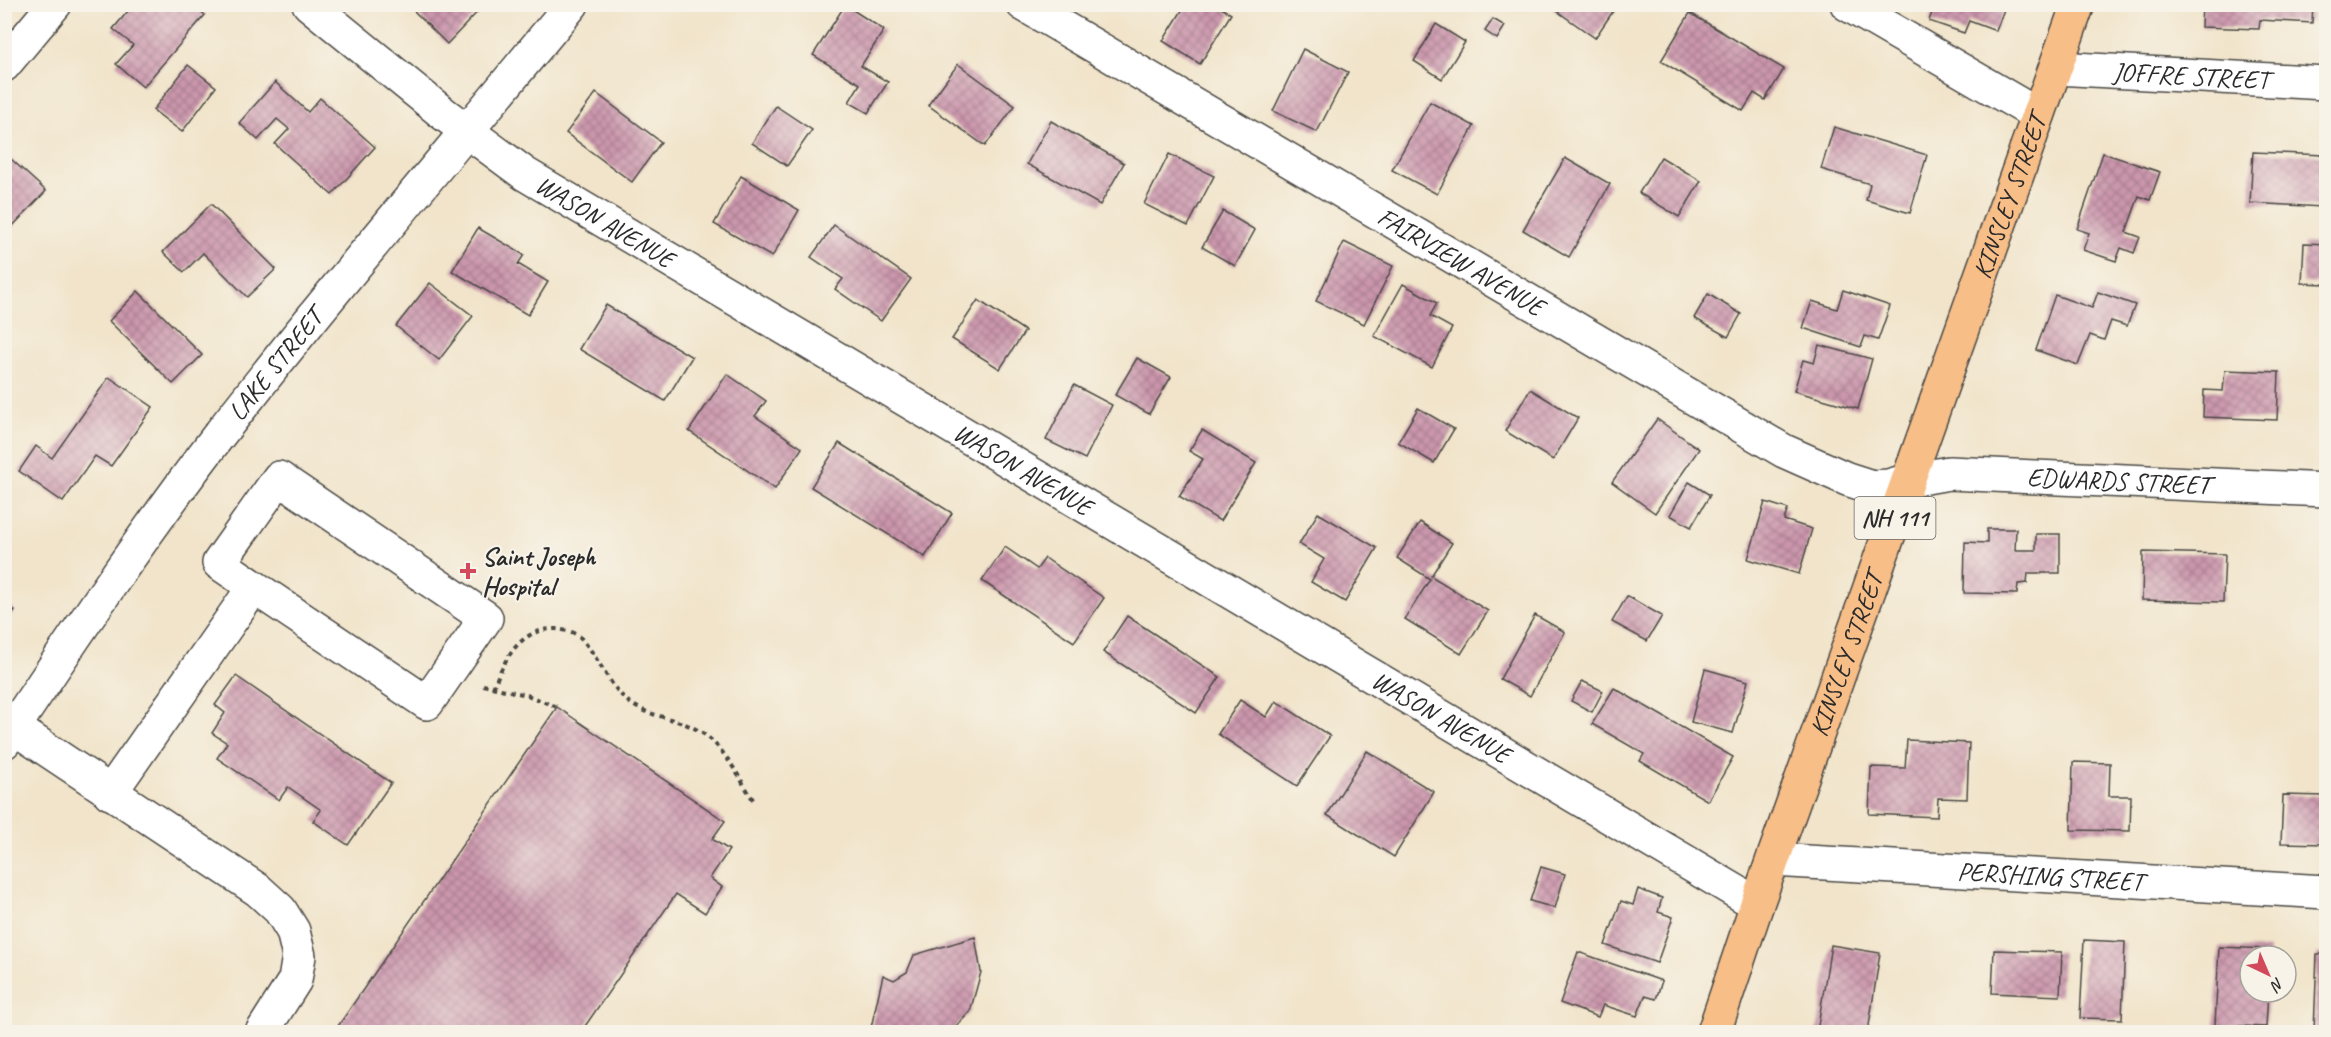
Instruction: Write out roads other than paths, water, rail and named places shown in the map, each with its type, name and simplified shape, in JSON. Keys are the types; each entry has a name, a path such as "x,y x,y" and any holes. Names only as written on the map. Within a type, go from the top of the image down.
{"main road":[{"name":"KINSLEY STREET","path":"1714,1032 1757,904 2078,4"}],"street":[{"path":"4,65 55,4"},
{"name":"WASON AVENUE","path":"309,4 467,132 525,174 1757,904"},
{"name":"LAKE STREET","path":"8,730 214,442 287,349 572,4"},
{"name":"FAIRVIEW AVENUE","path":"1023,4 1784,451 1847,479 1872,487 1888,486 1909,480"},
{"path":"1847,4 2038,115"},
{"name":"JOFFRE STREET","path":"2056,68 2326,83"},
{"name":"EDWARDS STREET","path":"1909,480 1949,473 2326,490"},
{"path":"279,478 486,618 427,703 254,587 219,564 279,478"},
{"path":"110,793 254,587"},
{"path":"8,730 110,793 258,890 280,910 293,931 299,956 295,980 262,1032"},
{"name":"PERSHING STREET","path":"1773,860 2326,892"}],"place":[{"name":"Saint Joseph Hospital","path":"468,571"}]}
